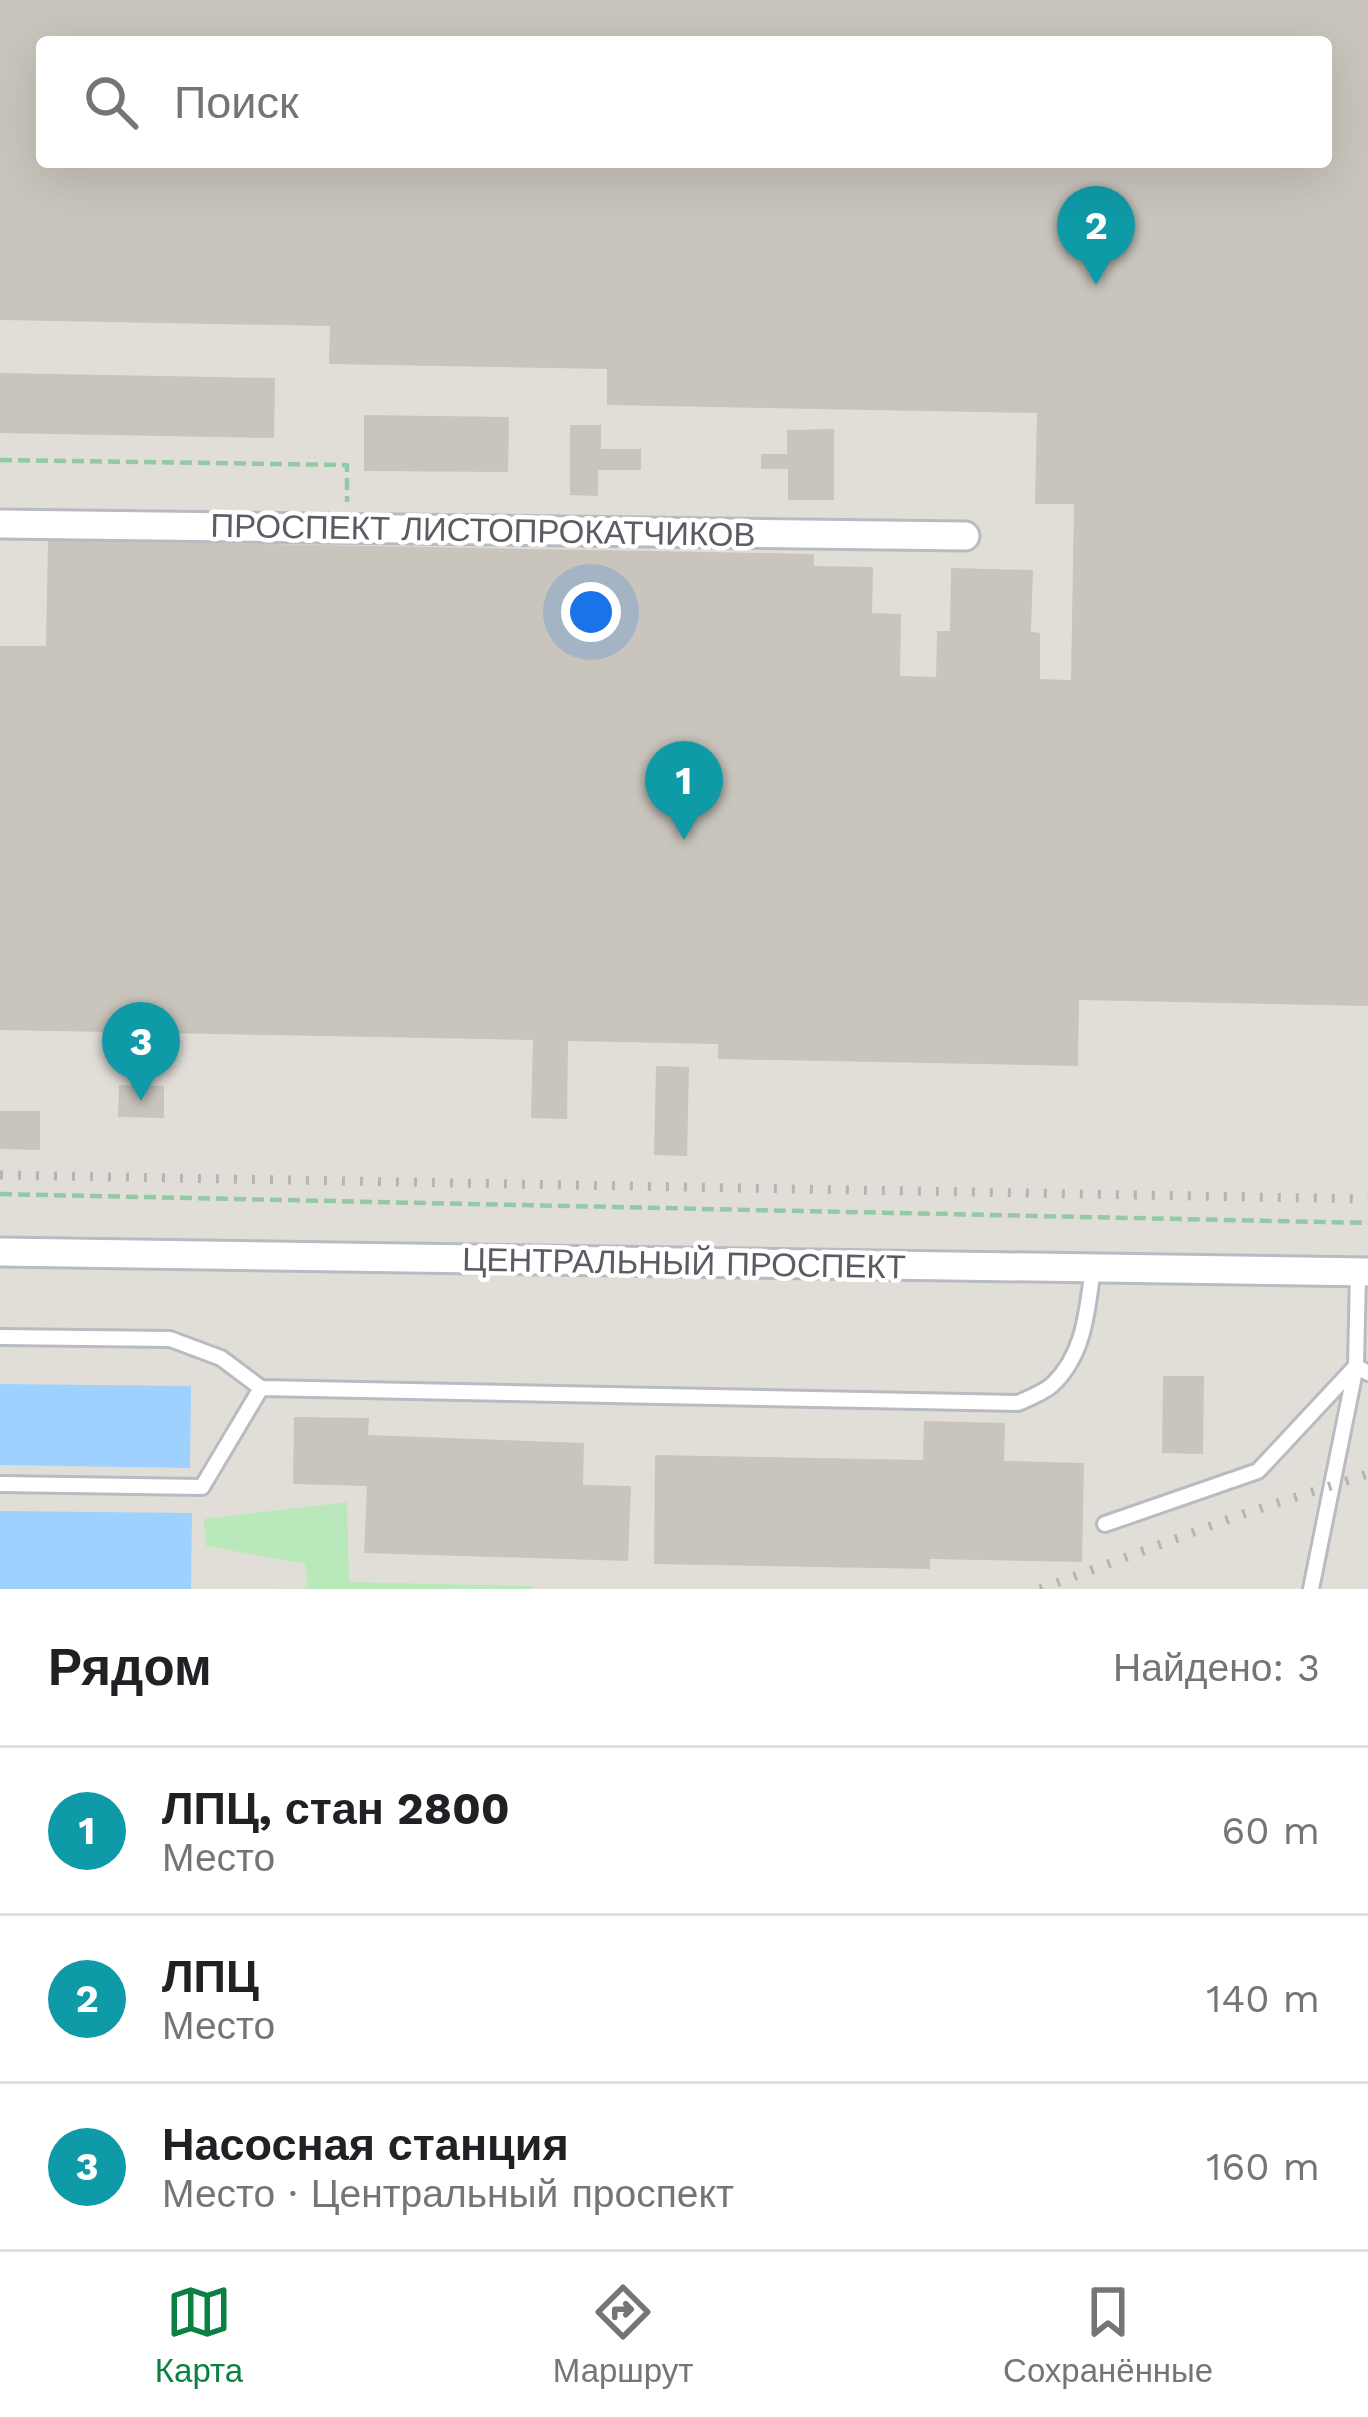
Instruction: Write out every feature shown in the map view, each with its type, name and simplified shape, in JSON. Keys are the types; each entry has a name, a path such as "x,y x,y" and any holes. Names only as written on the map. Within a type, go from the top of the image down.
{"street":[{"name":"ПРОСПЕКТ ЛИСТОПРОКАТЧИКОВ","path":"0,524 965,536"},
{"name":"ЦЕНТРАЛЬНЫЙ ПРОСПЕКТ","path":"0,1252 1363,1272"}],"lane":[{"path":"0,1337 170,1339 221,1358 261,1388 1018,1403 1049,1388 1067,1366 1084,1335 1094,1268"},
{"path":"1311,1589 1362,1370 1363,1272"},
{"path":"1105,1524 1258,1471 1362,1370"},
{"path":"0,1484 202,1487 261,1388"}],"path":[{"path":"0,460 347,465 347,528"},
{"path":"0,1194 1368,1223"}],"shaded area":[{"path":"0,0 1368,0 1368,1589 0,1589"}],"green space":[{"path":"347,1502 349,1582 532,1589 271,1589 308,1588 305,1564 206,1546 204,1519"}],"water":[{"path":"0,1384 191,1386 190,1468 0,1465"},
{"path":"0,1511 192,1513 191,1589 0,1589"}],"building":[{"path":"0,0 1368,0 1368,1006 1079,1000 1078,1066 718,1059 718,1044 568,1041 567,1119 531,1118 533,1040 0,1030 0,646 46,646 48,540 814,554 814,566 873,567 872,613 901,614 900,676 936,677 937,631 950,631 951,568 1033,570 1031,632 1040,633 1040,679 1071,680 1074,504 1035,504 1037,413 607,405 607,369 329,364 330,326 0,320"},
{"path":"0,373 275,378 274,438 0,433"},
{"path":"364,415 509,417 508,472 364,471"},
{"path":"570,425 601,425 601,449 641,449 641,470 598,470 598,496 570,495"},
{"path":"834,429 834,500 788,500 788,469 761,469 761,454 787,454 787,430"},
{"path":"656,1066 689,1067 687,1156 654,1155"},
{"path":"119,1085 164,1086 164,1118 118,1117"},
{"path":"0,1111 40,1111 40,1150 0,1149"},
{"path":"1163,1376 1204,1376 1203,1454 1162,1453"},
{"path":"294,1417 369,1418 368,1435 584,1443 583,1485 631,1486 628,1561 364,1553 367,1486 293,1484"},
{"path":"924,1421 1005,1423 1004,1461 1084,1463 1082,1562 930,1559 930,1569 654,1564 655,1455 923,1460"}],"railway":[{"path":"0,1175 1368,1199"},
{"path":"1040,1589 1243,1514 1368,1474"}],"place":[{"name":"ЛПЦ","path":"1096,285"},
{"name":"ЛПЦ, стан 2800","path":"684,840"},
{"name":"Насосная станция","path":"141,1101"}]}
